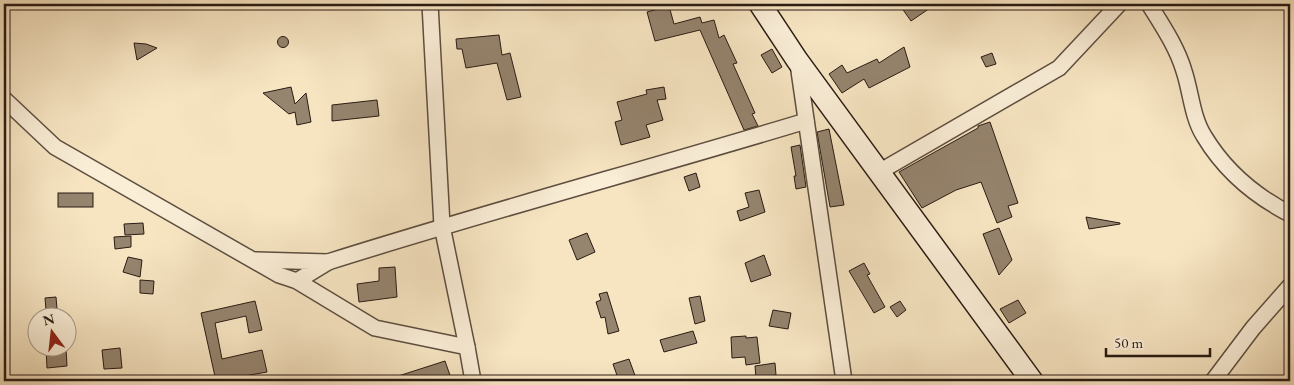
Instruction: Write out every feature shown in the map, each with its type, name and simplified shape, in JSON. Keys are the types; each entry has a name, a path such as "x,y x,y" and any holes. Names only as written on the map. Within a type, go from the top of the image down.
{"main road":[{"path":"760,4 797,60 1032,381"}],"street":[{"path":"430,4 442,226 473,381"},
{"path":"879,172 1059,68 1119,4"},
{"path":"1149,4 1170,36 1184,70 1190,97 1203,135 1232,174 1267,202 1290,214"},
{"path":"797,60 844,381"},
{"path":"4,99 55,147 279,275 297,281 375,328 467,347"},
{"path":"297,281 328,262 442,226 620,177 806,121"},
{"path":"254,260 328,262"},
{"path":"1213,381 1253,328 1290,286"}],"building":[{"path":"899,4 936,4 911,21"},
{"path":"669,6 674,24 700,17 702,23 714,20 719,38 724,35 737,63 733,64 755,113 752,114 758,126 744,130 700,30 655,41 647,12"},
{"path":"499,35 502,55 510,53 521,97 507,100 497,63 466,68 462,49 457,49 456,39"},
{"path":"281,37 285,37 288,42 287,46 281,47 278,44 278,40"},
{"path":"134,43 146,44 157,48 137,60"},
{"path":"904,47 910,67 869,88 864,79 842,93 829,74 842,65 847,73 877,59 879,63"},
{"path":"772,49 782,67 772,73 761,55"},
{"path":"992,53 996,64 986,67 981,57"},
{"path":"291,87 295,104 306,93 311,122 297,125 295,112 289,114 263,93"},
{"path":"664,87 666,99 657,100 663,120 646,125 650,137 621,145 615,122 622,120 617,102 647,94 646,90"},
{"path":"377,100 379,116 332,121 332,105"},
{"path":"990,122 1018,203 1008,206 1012,217 997,223 981,182 956,190 922,208 899,172 978,128 978,126"},
{"path":"829,129 844,205 830,207 817,132"},
{"path":"800,145 806,187 796,189 794,176 796,176 791,147"},
{"path":"696,173 700,187 689,191 684,177"},
{"path":"759,190 765,212 740,221 737,211 749,207 745,193"},
{"path":"58,193 93,193 93,207 58,207"},
{"path":"1086,217 1120,223 1120,224 1089,229"},
{"path":"143,223 144,234 125,235 124,224"},
{"path":"999,228 1012,260 999,275 983,234"},
{"path":"587,233 595,252 577,260 569,240"},
{"path":"131,236 131,247 115,249 114,237"},
{"path":"764,255 771,275 751,282 745,263"},
{"path":"128,257 142,260 140,277 123,272"},
{"path":"864,263 870,274 867,275 885,307 874,313 849,271"},
{"path":"395,267 397,297 359,302 357,284 379,281 379,268"},
{"path":"140,280 154,281 153,294 140,293"},
{"path":"607,292 619,331 608,334 605,317 601,318 596,302 601,300 599,294"},
{"path":"700,296 705,321 695,324 689,298"},
{"path":"56,297 57,308 46,308 45,298"},
{"path":"1018,300 1026,313 1009,323 1000,309"},
{"path":"255,301 262,330 249,333 246,316 215,323 222,359 262,350 267,372 216,381 201,313"},
{"path":"900,301 906,310 897,317 890,307"},
{"path":"773,310 791,313 788,329 769,326"},
{"path":"693,331 697,343 664,352 660,340"},
{"path":"746,336 746,338 757,337 760,363 746,365 745,357 732,358 731,337"},
{"path":"120,348 122,368 104,369 102,350"},
{"path":"46,358 67,358 67,366 47,368"},
{"path":"629,359 637,381 619,381 613,364"},
{"path":"445,361 452,381 390,381 389,379"},
{"path":"775,363 776,375 756,378 755,366"}]}
